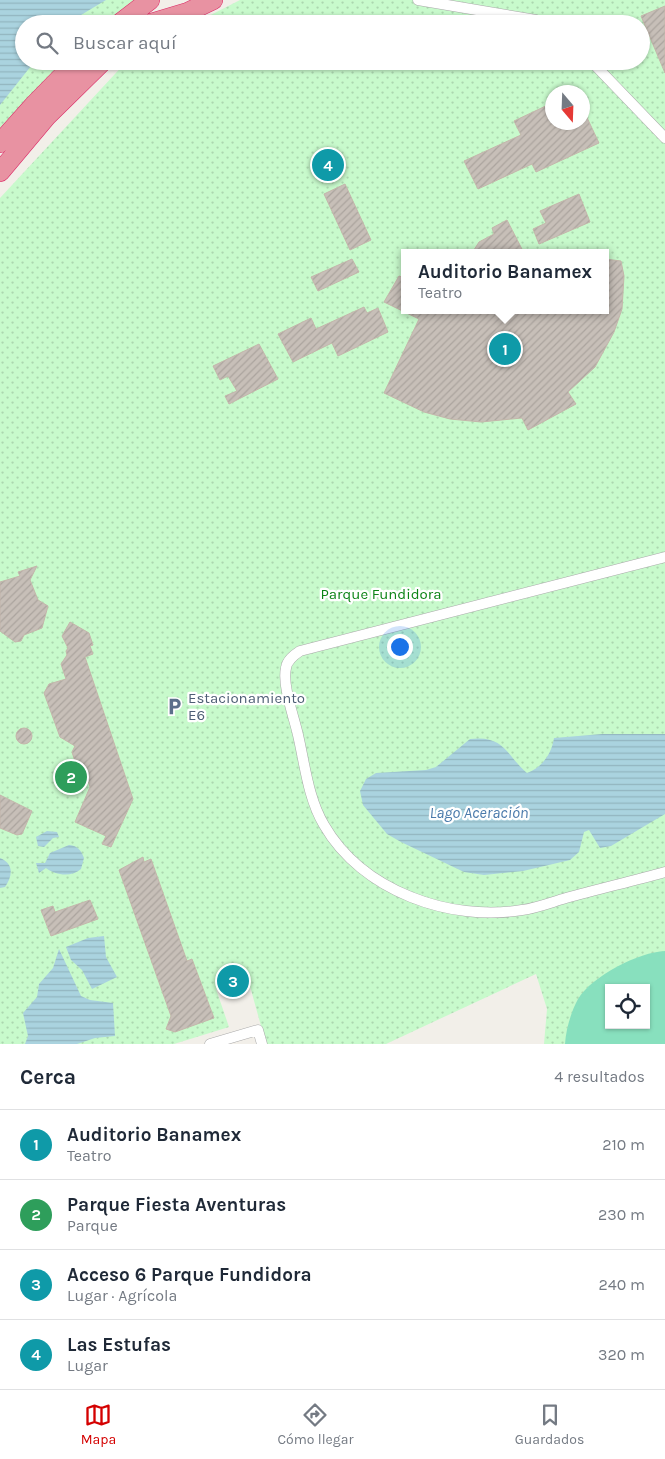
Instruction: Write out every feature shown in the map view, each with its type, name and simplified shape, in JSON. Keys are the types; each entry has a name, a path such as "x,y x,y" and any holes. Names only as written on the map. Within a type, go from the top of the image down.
{"highway":[{"path":"131,15 150,0"},
{"path":"160,15 180,0"},
{"path":"178,15 213,0"},
{"path":"0,143 68,70"},
{"path":"0,172 47,116 95,70"}],"street":[{"path":"418,0 506,15"},
{"path":"600,70 665,138"},
{"path":"665,557 300,651 290,658 286,667 290,698 312,799 324,826 343,851 366,872 395,890 422,901 454,910 488,912 522,910 665,872"},
{"path":"210,1044 258,1030 262,1044"}],"green space":[{"path":"0,0 137,0 119,15 15,15 15,70 59,70 0,132"},
{"name":"Parque Fundidora","path":"240,0 665,0 665,1044 544,1044 547,1009 536,974 386,1044 266,1044 248,979 216,989 229,1027 174,1044 0,1044 0,198 119,70 650,70 650,15 211,15"},
{"path":"665,951 665,1044 565,1044 571,1015 578,999 585,990 605,974 642,956"}],"water":[{"path":"0,0 106,0 81,15 15,15 15,70 28,70 0,105"},
{"name":"Lago Aceración","path":"602,734 665,734 665,814 611,846 600,848 589,830 584,832 579,852 570,860 523,871 484,875 464,872 387,834 363,805 360,791 366,779 376,773 426,770 436,767 470,739 491,740 498,743 527,773 542,764 551,749 554,738"},
{"path":"47,831 57,832 59,837 53,838 44,847 38,846 36,837"},
{"path":"69,845 77,847 82,853 84,858 81,869 73,874 63,874 46,868 39,873 36,863 45,863 50,853"},
{"path":"0,858 8,864 11,871 5,887 0,888"},
{"path":"104,936 106,957 117,977 92,989 82,970 71,960 66,947 88,938"},
{"path":"59,949 81,996 90,1000 113,1003 115,1036 95,1038 77,1044 25,1044 28,1036 23,1013 37,997 39,984 53,968"}],"building":[{"path":"665,6 665,73 650,37 650,15 643,15"},
{"path":"545,106 545,130 590,130 590,124 599,143 536,172 532,164 478,189 464,161 521,135 514,121"},
{"path":"345,184 371,240 350,250 324,194"},
{"path":"579,194 590,222 539,244 533,229 546,223 540,211"},
{"path":"507,220 522,249 475,249 479,242 494,234 492,228"},
{"path":"352,259 359,272 318,291 311,277"},
{"path":"609,260 621,261 624,276 622,309 614,332 595,367 568,392 576,404 528,430 522,418 481,422 450,419 424,412 384,393 419,319 409,314 609,314"},
{"path":"399,276 401,277 401,310 384,302"},
{"path":"364,307 367,313 378,308 388,332 338,356 332,343 293,362 278,334 311,318 316,329"},
{"path":"259,344 278,379 229,404 225,396 237,391 228,376 220,380 213,366"},
{"path":"37,566 30,580 38,600 48,606 42,628 24,635 21,641 15,642 0,631 0,582 20,576 18,572"},
{"path":"70,622 89,633 93,645 90,646 93,654 85,657 133,799 111,847 102,844 106,836 75,822 90,787 87,777 79,774 72,752 75,746 60,737 44,693 49,684 66,679 61,664 67,655 66,651 68,648 62,636"},
{"path":"21,728 27,728 32,733 30,742 21,744 16,739 16,733"},
{"path":"0,795 32,811 22,834 17,835 0,828"},
{"path":"143,857 144,862 151,859 187,961 192,959 214,1018 175,1032 166,1029 171,1016 119,870"},
{"path":"90,900 98,919 51,936 41,910 53,906 55,912"},
{"path":"244,971 248,984 223,992 219,979"}],"place":[{"name":"Las Estufas","path":"328,165"},
{"name":"Auditorio Banamex","path":"505,349"},
{"name":"Estacionamiento E6","path":"174,707"},
{"name":"Parque Fiesta Aventuras","path":"71,777"},
{"name":"Acceso 6 Parque Fundidora","path":"233,981"}]}
